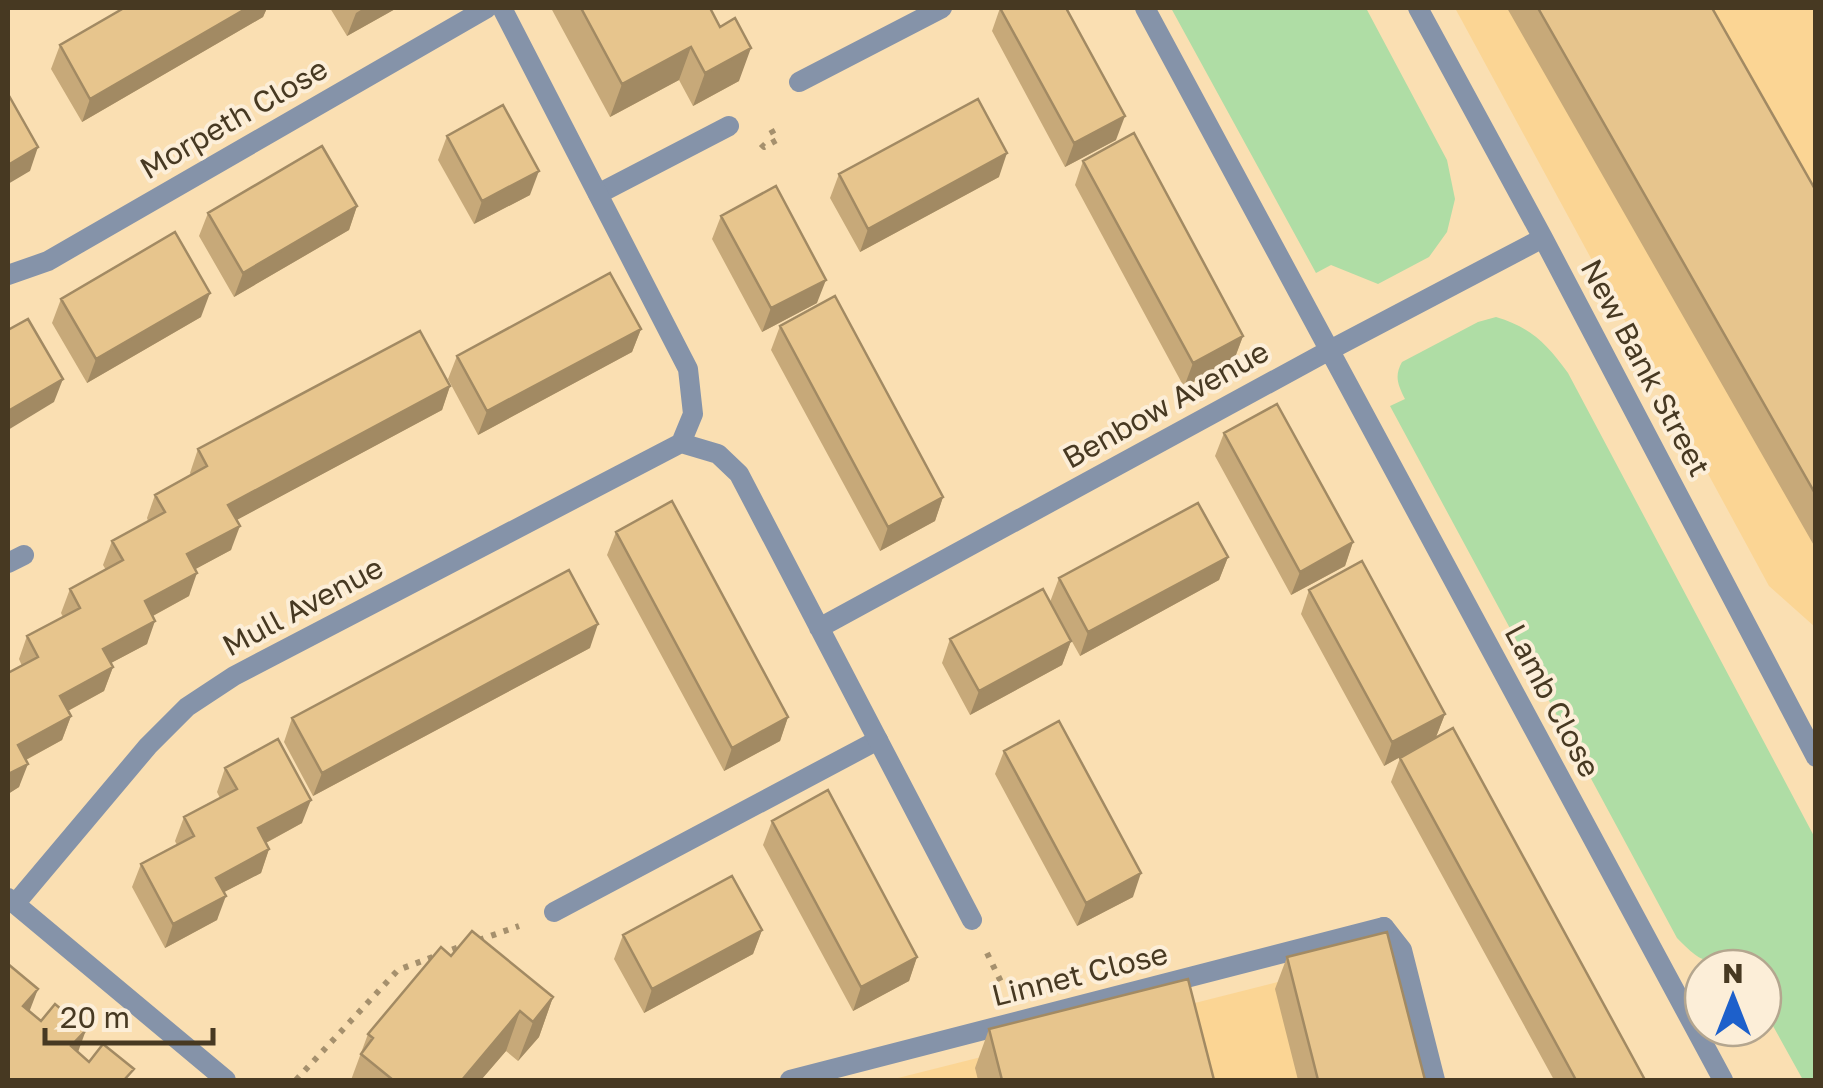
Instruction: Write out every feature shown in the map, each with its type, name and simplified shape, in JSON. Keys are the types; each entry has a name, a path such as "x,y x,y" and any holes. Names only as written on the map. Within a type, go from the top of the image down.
{"street":[{"name":"Morpeth Close","path":"8,276 48,260 487,8"},
{"path":"502,8 688,369 693,414 680,443 718,454 739,474 972,920"},
{"path":"799,82 942,8"},
{"name":"Lamb Close","path":"1145,8 1723,1080"},
{"name":"New Bank Street","path":"1418,8 1816,758"},
{"path":"598,194 729,126"},
{"name":"Benbow Avenue","path":"820,628 1328,350 1543,238"},
{"name":"Mull Avenue","path":"11,901 148,746 187,708 234,676 680,443"},
{"path":"554,912 878,740"},
{"path":"11,901 226,1080"},
{"name":"Linnet Close","path":"790,1080 1384,927 1402,950 1436,1080"}],"path":[{"path":"296,1080 398,970 554,912"},
{"path":"972,920 1020,1021"}],"shaded area":[{"path":"1455,8 1815,8 1815,627 1769,586"},
{"path":"1377,957 1410,1080 890,1080"}],"green space":[{"path":"1171,8 1366,8 1447,160 1455,199 1447,232 1429,257 1378,284 1331,265 1316,273"},
{"path":"1496,317 1519,326 1553,353 1568,373 1815,838 1815,1080 1803,1080 1783,1044 1783,948 1688,948 1677,938 1390,406 1405,399 1398,381 1402,362 1478,322"}],"building":[{"path":"124,8 247,8 90,99 60,45"},
{"path":"581,8 710,8 720,27 735,18 751,48 705,73 691,47 622,84"},
{"path":"1000,8 1066,8 1125,116 1074,143"},
{"path":"1538,8 1712,8 1816,191 1816,495"},
{"path":"8,94 38,147 8,165"},
{"path":"978,99 1007,153 868,229 839,174"},
{"path":"503,105 539,171 482,201 447,136"},
{"path":"1134,133 1243,336 1193,363 1083,161"},
{"path":"322,146 357,206 243,273 208,213"},
{"path":"776,186 826,280 771,308 721,216"},
{"path":"175,232 210,293 96,359 61,299"},
{"path":"610,273 641,329 487,411 457,356"},
{"path":"835,296 943,497 888,527 780,326"},
{"path":"28,319 63,379 8,411 8,330"},
{"path":"420,331 450,386 228,505 240,526 187,554 197,573 145,601 155,621 103,649 113,667 60,696 71,716 18,745 28,764 8,774 8,673 38,657 27,636 80,608 70,589 123,560 112,541 165,512 155,495 207,466 198,449"},
{"path":"1277,404 1353,542 1300,572 1224,433"},
{"path":"672,501 788,717 732,748 616,532"},
{"path":"1198,503 1228,557 1088,632 1059,578"},
{"path":"1362,561 1445,714 1392,742 1309,590"},
{"path":"569,570 598,624 322,773 292,718"},
{"path":"1043,589 1071,641 979,691 950,639"},
{"path":"1059,721 1141,873 1086,903 1004,751"},
{"path":"1453,728 1645,1080 1576,1080 1400,758"},
{"path":"278,739 311,800 258,828 269,849 216,878 226,896 173,924 141,864 194,836 184,817 237,789 225,768"},
{"path":"828,790 917,957 861,987 772,821"},
{"path":"732,876 762,930 652,989 623,935"},
{"path":"472,931 553,997 533,1022 520,1011 462,1080 393,1080 361,1054 373,1038 368,1034 441,947 451,956"},
{"path":"1387,932 1425,1080 1318,1080 1287,957"},
{"path":"8,964 38,989 23,1006 41,1021 55,1004 86,1030 71,1046 89,1062 103,1044 134,1069 124,1080 8,1078"},
{"path":"1188,979 1214,1080 1002,1080 989,1029"}]}
